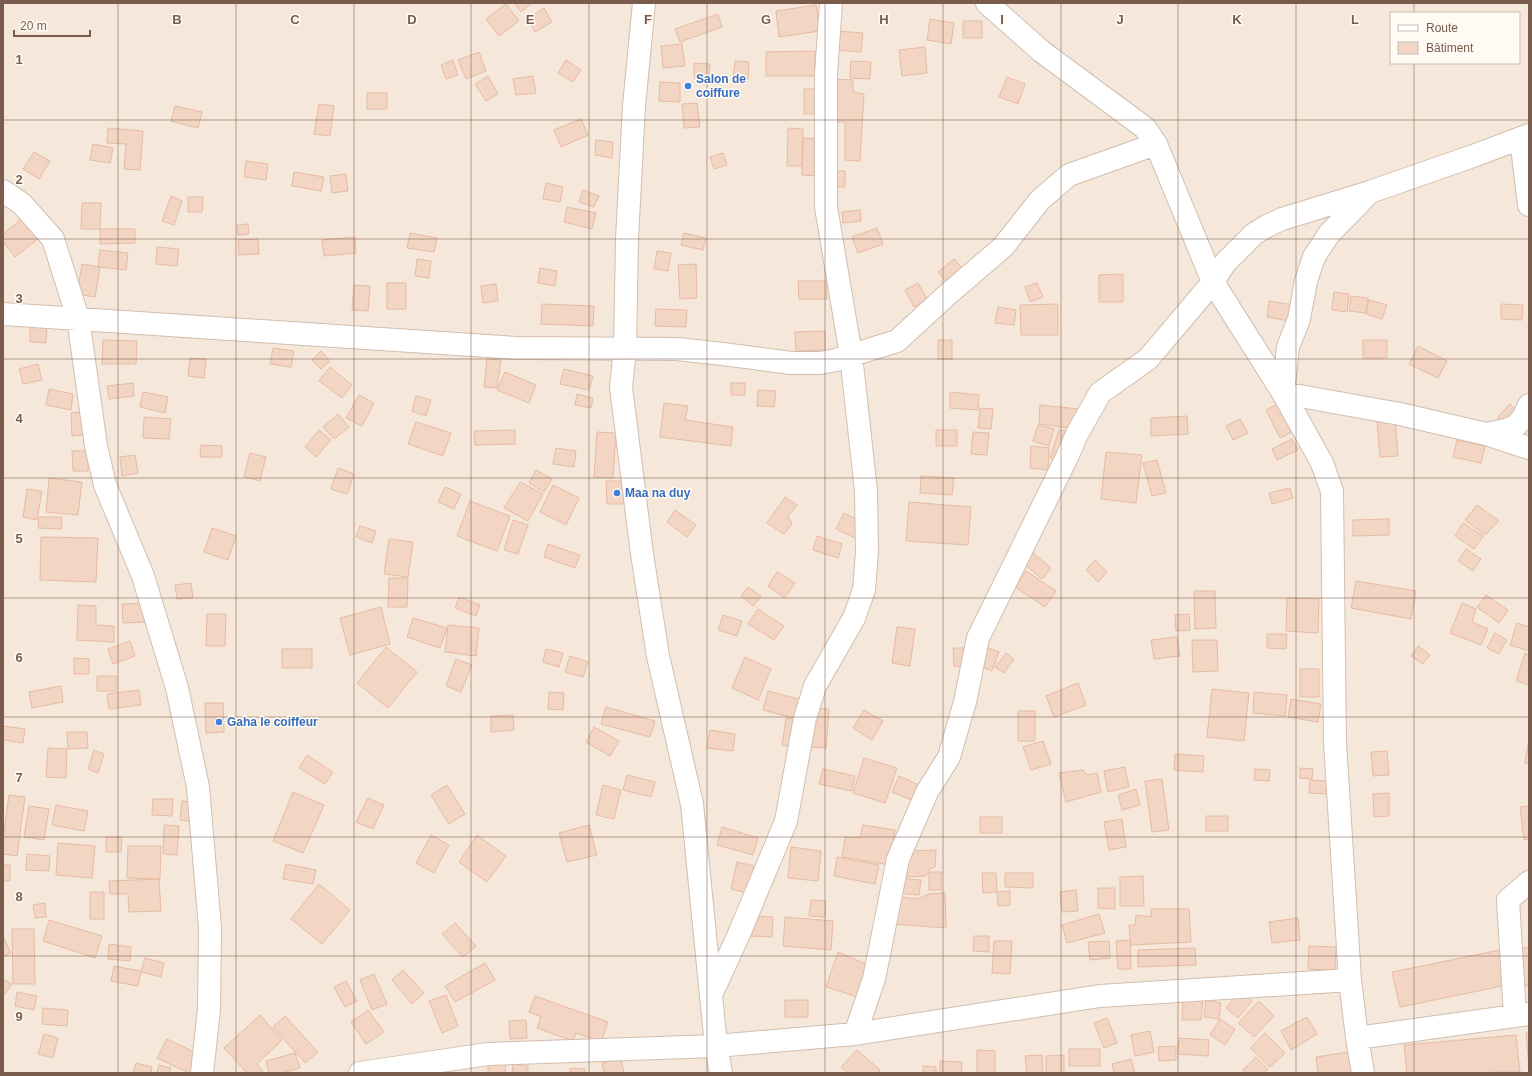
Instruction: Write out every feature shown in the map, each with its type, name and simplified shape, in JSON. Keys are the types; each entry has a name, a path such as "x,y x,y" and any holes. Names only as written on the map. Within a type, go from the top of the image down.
{"street":[{"path":"644,3 634,106 628,215 625,349 621,386 642,554 658,656 692,804 716,1046 721,1073"},
{"path":"712,994 739,934 786,821 805,718 815,686 854,618 864,590 867,552 866,491 851,355 826,207 826,74 831,3"},
{"path":"987,3 1041,51 1145,128 1156,144 1213,282 1283,393 1322,463 1332,491 1335,743 1350,980 1363,1073"},
{"path":"856,1034 874,979 898,859 927,792 949,757 965,702 978,638 1068,457 1077,434 1100,393 1148,359 1213,282 1225,263 1254,234 1282,219 1370,192 1525,137 1529,205"},
{"path":"3,314 517,348 677,349 791,363 820,363 897,341 947,295 1003,247 1040,200 1069,175 1156,144"},
{"path":"3,191 22,204 53,239 78,318 96,446 105,485 146,584 177,688 198,787 210,928 208,1010 202,1073"},
{"path":"1283,393 1288,347 1299,319 1306,281 1314,257 1329,234 1370,192"},
{"path":"1283,393 1400,414 1486,434 1529,448"},
{"path":"1486,434 1514,428 1524,416 1529,405"},
{"path":"1357,1038 1522,1015 1508,900 1529,882"},
{"path":"360,1073 488,1054 716,1046 856,1034 1100,996 1350,980"}],"shaded area":[{"path":"3,3 1529,3 1529,1073 3,1073"}],"building":[{"path":"514,3 532,3 521,12"},
{"path":"506,4 519,21 499,36 486,19"},
{"path":"816,5 820,31 779,37 776,11"},
{"path":"544,8 552,22 535,32 527,19"},
{"path":"718,14 722,27 680,42 675,29"},
{"path":"930,19 954,23 951,44 927,40"},
{"path":"963,21 982,21 982,38 963,38"},
{"path":"836,31 863,33 861,52 835,50"},
{"path":"682,44 685,66 663,68 661,46"},
{"path":"925,47 927,73 902,76 899,50"},
{"path":"815,51 815,76 766,76 766,52"},
{"path":"479,52 486,71 466,79 458,60"},
{"path":"453,60 458,75 446,79 441,65"},
{"path":"566,60 581,70 573,82 558,73"},
{"path":"735,61 749,62 748,79 733,78"},
{"path":"851,61 871,62 870,79 850,78"},
{"path":"694,63 710,64 709,78 694,78"},
{"path":"488,76 498,94 486,101 475,84"},
{"path":"533,76 536,93 516,95 513,79"},
{"path":"1007,77 1025,84 1018,104 999,97"},
{"path":"832,79 853,80 853,92 864,94 860,161 845,160 845,122 833,122 837,92 832,91"},
{"path":"660,82 680,83 680,102 659,101"},
{"path":"804,89 823,89 823,114 804,114"},
{"path":"367,93 387,93 387,109 367,109"},
{"path":"697,103 700,127 684,128 682,104"},
{"path":"319,104 334,106 330,136 314,134"},
{"path":"175,106 202,112 198,128 171,121"},
{"path":"581,119 588,135 561,147 554,130"},
{"path":"108,128 143,131 140,170 124,169 126,144 107,143"},
{"path":"788,128 803,129 802,166 787,166"},
{"path":"803,138 823,139 821,176 802,175"},
{"path":"596,140 613,142 612,158 595,155"},
{"path":"93,144 113,148 110,163 90,160"},
{"path":"34,152 50,161 39,179 23,169"},
{"path":"723,153 727,165 714,169 710,157"},
{"path":"246,161 268,164 266,180 244,177"},
{"path":"828,171 845,171 845,187 828,187"},
{"path":"294,172 324,177 321,191 292,186"},
{"path":"346,174 348,191 332,193 330,176"},
{"path":"546,183 563,187 560,202 543,199"},
{"path":"583,190 599,196 594,207 579,202"},
{"path":"171,196 182,201 174,225 162,221"},
{"path":"188,197 203,197 202,212 188,212"},
{"path":"82,203 101,203 100,229 81,229"},
{"path":"567,207 596,213 592,229 564,222"},
{"path":"860,210 861,221 843,223 842,212"},
{"path":"23,218 39,238 15,257 3,242 3,234"},
{"path":"248,224 249,234 238,235 237,225"},
{"path":"877,228 883,244 858,253 852,237"},
{"path":"100,229 135,229 135,243 100,244"},
{"path":"410,233 437,238 434,252 407,248"},
{"path":"684,233 706,238 703,250 681,245"},
{"path":"355,237 356,253 324,256 322,240"},
{"path":"258,239 259,254 239,255 238,240"},
{"path":"157,247 179,249 177,266 156,264"},
{"path":"100,250 128,253 126,270 98,267"},
{"path":"657,251 671,253 668,271 654,269"},
{"path":"417,259 431,261 429,278 415,276"},
{"path":"954,259 964,270 948,284 938,272"},
{"path":"82,264 100,267 95,297 77,294"},
{"path":"696,264 697,298 680,299 678,265"},
{"path":"540,268 557,271 555,286 538,283"},
{"path":"1123,274 1123,302 1099,302 1099,275"},
{"path":"798,281 826,281 827,299 799,299"},
{"path":"387,283 406,283 406,309 387,309"},
{"path":"918,283 927,299 914,307 905,290"},
{"path":"1037,283 1043,297 1030,302 1025,287"},
{"path":"496,284 498,301 483,303 481,286"},
{"path":"354,285 370,286 368,311 352,310"},
{"path":"1334,292 1349,294 1347,312 1332,310"},
{"path":"1351,296 1368,298 1366,313 1349,311"},
{"path":"1369,300 1387,305 1382,319 1366,314"},
{"path":"1269,301 1293,305 1290,321 1267,317"},
{"path":"542,304 594,306 593,326 541,324"},
{"path":"1058,304 1058,335 1021,335 1020,305"},
{"path":"1501,304 1523,305 1522,320 1501,319"},
{"path":"998,307 1016,310 1014,325 995,323"},
{"path":"656,309 687,310 686,327 655,326"},
{"path":"30,321 47,321 46,343 30,342"},
{"path":"825,331 825,350 796,351 795,332"},
{"path":"103,340 137,341 136,364 102,364"},
{"path":"938,340 952,340 952,359 938,359"},
{"path":"1363,340 1387,340 1387,358 1363,358"},
{"path":"1418,346 1447,361 1438,378 1409,364"},
{"path":"273,348 294,351 291,367 270,364"},
{"path":"321,351 330,361 321,369 312,360"},
{"path":"190,358 206,359 204,378 188,376"},
{"path":"487,359 501,360 497,388 484,387"},
{"path":"38,364 42,380 23,384 19,369"},
{"path":"330,367 352,385 342,398 319,381"},
{"path":"564,369 593,376 589,390 560,384"},
{"path":"505,372 536,385 529,403 497,390"},
{"path":"133,383 134,396 109,399 107,386"},
{"path":"731,383 745,383 745,395 731,395"},
{"path":"49,389 73,394 71,410 46,405"},
{"path":"758,390 776,391 774,407 757,406"},
{"path":"143,392 168,397 165,413 140,407"},
{"path":"950,392 979,395 978,410 950,408"},
{"path":"577,394 593,398 591,408 575,405"},
{"path":"359,395 374,403 362,426 346,418"},
{"path":"416,396 431,400 426,416 412,411"},
{"path":"1283,401 1298,429 1280,438 1266,410"},
{"path":"664,403 688,406 685,420 733,427 731,446 660,437"},
{"path":"1510,404 1521,415 1507,428 1497,418"},
{"path":"1040,405 1079,409 1076,429 1039,424"},
{"path":"980,408 993,409 991,429 978,428"},
{"path":"83,412 85,435 72,436 71,413"},
{"path":"338,414 349,427 334,439 323,427"},
{"path":"1187,416 1188,434 1151,436 1151,418"},
{"path":"144,417 171,419 169,439 143,438"},
{"path":"1240,419 1248,433 1233,440 1226,426"},
{"path":"1395,419 1398,456 1380,457 1377,421"},
{"path":"416,422 451,433 443,456 408,444"},
{"path":"1038,425 1054,429 1049,446 1033,441"},
{"path":"319,430 331,440 316,457 305,447"},
{"path":"515,430 515,444 475,445 474,431"},
{"path":"936,430 957,430 957,446 936,446"},
{"path":"1059,430 1070,432 1059,462 1050,458"},
{"path":"597,432 616,433 613,478 594,477"},
{"path":"973,432 989,433 987,455 971,454"},
{"path":"1292,439 1298,450 1277,460 1272,449"},
{"path":"1457,440 1485,446 1481,463 1453,457"},
{"path":"201,445 222,446 222,457 200,457"},
{"path":"1031,446 1049,448 1048,470 1030,468"},
{"path":"556,448 576,451 574,467 553,464"},
{"path":"72,451 88,451 88,471 73,471"},
{"path":"1106,452 1142,455 1136,503 1101,499"},
{"path":"250,453 266,457 260,481 244,477"},
{"path":"135,455 138,473 122,476 120,457"},
{"path":"1157,460 1166,493 1152,496 1143,463"},
{"path":"338,468 354,474 347,494 331,489"},
{"path":"536,470 552,479 544,492 529,483"},
{"path":"921,476 954,478 952,495 920,493"},
{"path":"49,478 82,482 78,515 46,512"},
{"path":"606,481 629,481 629,504 607,504"},
{"path":"520,482 543,494 528,521 504,508"},
{"path":"553,485 579,498 566,525 540,512"},
{"path":"445,487 461,494 454,509 438,502"},
{"path":"1290,488 1293,498 1272,504 1269,493"},
{"path":"27,489 42,491 37,520 23,517"},
{"path":"785,497 797,505 788,516 792,524 784,534 767,523"},
{"path":"470,501 510,516 497,551 457,536"},
{"path":"909,502 971,507 968,545 906,541"},
{"path":"1477,505 1499,521 1485,535 1465,520"},
{"path":"675,510 696,525 687,537 667,522"},
{"path":"844,513 863,522 855,538 836,529"},
{"path":"39,517 62,517 61,529 38,528"},
{"path":"1389,519 1389,535 1353,536 1353,520"},
{"path":"513,520 528,525 518,554 504,550"},
{"path":"1463,523 1483,536 1474,549 1455,536"},
{"path":"360,526 376,531 372,543 356,537"},
{"path":"212,528 236,536 228,560 204,552"},
{"path":"817,536 842,544 838,558 813,550"},
{"path":"41,537 98,538 96,582 40,580"},
{"path":"389,539 413,542 408,577 384,574"},
{"path":"548,544 580,555 575,568 544,557"},
{"path":"1466,549 1481,559 1473,571 1458,561"},
{"path":"1033,553 1051,568 1042,579 1024,564"},
{"path":"1095,560 1107,572 1098,582 1086,570"},
{"path":"1026,571 1056,591 1045,607 1015,587"},
{"path":"777,572 795,583 785,598 768,586"},
{"path":"389,578 408,578 407,607 388,607"},
{"path":"1356,581 1416,591 1411,619 1351,608"},
{"path":"191,583 193,598 177,599 175,585"},
{"path":"748,587 761,596 753,606 741,596"},
{"path":"1194,591 1215,591 1216,628 1195,629"},
{"path":"1486,595 1508,610 1499,623 1477,607"},
{"path":"459,597 480,605 476,616 455,608"},
{"path":"1287,598 1319,599 1318,633 1286,631"},
{"path":"145,603 146,622 123,623 122,604"},
{"path":"1462,603 1476,609 1472,622 1488,629 1481,645 1450,633"},
{"path":"78,605 96,606 96,625 114,626 114,642 77,640"},
{"path":"381,607 390,644 350,655 340,618"},
{"path":"758,609 784,626 774,640 748,624"},
{"path":"207,614 226,614 225,646 206,646"},
{"path":"1189,614 1190,630 1176,631 1175,615"},
{"path":"723,615 742,621 737,636 718,630"},
{"path":"413,618 447,628 440,648 407,637"},
{"path":"1517,623 1529,627 1529,651 1510,645"},
{"path":"448,625 479,628 476,656 445,652"},
{"path":"897,627 915,629 910,666 892,663"},
{"path":"1495,633 1507,640 1499,654 1487,648"},
{"path":"1267,634 1287,634 1286,649 1267,648"},
{"path":"1177,637 1180,656 1154,659 1151,640"},
{"path":"1192,640 1217,640 1218,671 1193,672"},
{"path":"130,641 135,656 113,664 108,649"},
{"path":"984,646 999,652 992,671 977,665"},
{"path":"1418,646 1430,655 1423,664 1411,656"},
{"path":"386,647 417,672 388,708 357,683"},
{"path":"953,648 968,648 967,667 954,666"},
{"path":"282,649 312,649 312,668 282,668"},
{"path":"546,649 563,653 559,667 543,662"},
{"path":"1006,653 1014,659 1004,673 995,667"},
{"path":"1525,653 1529,655 1529,685 1516,681"},
{"path":"570,656 588,662 583,677 565,672"},
{"path":"745,657 771,669 758,700 732,688"},
{"path":"74,658 89,659 89,674 74,674"},
{"path":"456,659 472,665 461,692 446,686"},
{"path":"1300,669 1319,669 1319,697 1300,697"},
{"path":"97,676 116,676 116,691 97,691"},
{"path":"1078,683 1086,705 1054,717 1046,696"},
{"path":"61,686 63,702 32,708 29,692"},
{"path":"1212,689 1249,693 1244,741 1207,737"},
{"path":"139,690 141,705 109,709 107,694"},
{"path":"768,691 802,700 797,719 763,710"},
{"path":"549,692 564,693 563,710 548,709"},
{"path":"1254,692 1287,695 1285,716 1253,713"},
{"path":"1291,699 1321,704 1318,722 1288,717"},
{"path":"205,703 223,703 224,732 206,733"},
{"path":"606,707 655,721 650,737 601,724"},
{"path":"813,708 829,709 826,748 810,747"},
{"path":"864,710 883,721 872,740 853,728"},
{"path":"1018,711 1035,711 1035,741 1018,741"},
{"path":"513,715 514,730 491,732 491,716"},
{"path":"786,718 802,721 797,748 782,745"},
{"path":"3,726 25,729 23,743 3,740"},
{"path":"594,727 619,741 610,756 586,742"},
{"path":"710,730 735,734 733,751 707,748"},
{"path":"67,732 87,732 88,748 68,749"},
{"path":"1529,738 1529,764 1525,763"},
{"path":"1043,741 1051,764 1031,770 1023,747"},
{"path":"48,748 67,749 66,778 46,777"},
{"path":"94,750 104,754 98,773 88,769"},
{"path":"1387,751 1389,775 1373,776 1371,752"},
{"path":"1175,754 1204,756 1203,772 1174,770"},
{"path":"307,755 333,772 325,784 299,768"},
{"path":"864,758 897,768 885,803 853,793"},
{"path":"1125,767 1129,787 1108,792 1104,771"},
{"path":"1300,768 1313,769 1312,779 1300,778"},
{"path":"823,769 855,776 852,791 819,784"},
{"path":"1255,769 1270,770 1269,781 1254,780"},
{"path":"1083,770 1087,775 1097,773 1101,792 1066,802 1059,773"},
{"path":"627,775 655,782 651,797 623,790"},
{"path":"899,776 921,786 914,801 892,792"},
{"path":"1162,779 1169,830 1152,832 1145,781"},
{"path":"1310,780 1327,781 1326,794 1309,793"},
{"path":"447,785 465,814 449,824 431,795"},
{"path":"603,785 621,790 614,819 596,815"},
{"path":"1136,789 1140,805 1122,810 1118,795"},
{"path":"293,792 324,805 303,853 273,841"},
{"path":"1389,793 1389,816 1374,817 1373,794"},
{"path":"9,795 25,797 17,856 3,854 3,839"},
{"path":"368,798 384,805 373,829 356,822"},
{"path":"153,799 173,799 172,816 152,815"},
{"path":"182,801 198,803 195,822 180,820"},
{"path":"56,805 88,811 84,831 52,825"},
{"path":"29,806 49,809 44,840 24,837"},
{"path":"1529,806 1529,839 1524,840 1520,807"},
{"path":"1206,816 1228,816 1228,831 1206,831"},
{"path":"980,817 1002,817 1002,833 980,833"},
{"path":"1122,819 1126,847 1109,850 1104,822"},
{"path":"164,825 179,826 177,855 163,854"},
{"path":"589,825 597,855 567,862 559,833"},
{"path":"863,825 895,830 889,865 842,857 845,837 860,838"},
{"path":"722,827 758,838 753,855 717,845"},
{"path":"431,835 449,845 434,873 416,863"},
{"path":"477,835 506,856 487,882 459,862"},
{"path":"106,837 122,837 121,852 106,852"},
{"path":"58,843 95,846 92,878 56,875"},
{"path":"128,846 161,846 160,879 127,878"},
{"path":"791,847 821,851 818,881 788,878"},
{"path":"936,850 935,867 929,869 926,876 907,877 907,851"},
{"path":"27,854 50,856 49,871 26,870"},
{"path":"837,857 879,865 875,884 834,876"},
{"path":"737,862 754,866 748,893 731,889"},
{"path":"286,864 316,870 313,884 283,879"},
{"path":"3,865 10,865 10,881 3,881"},
{"path":"929,872 941,872 941,890 929,890"},
{"path":"982,873 996,873 997,892 983,893"},
{"path":"1005,873 1033,873 1033,888 1005,887"},
{"path":"1143,876 1144,906 1120,906 1120,877"},
{"path":"896,878 921,880 919,895 895,893"},
{"path":"159,879 161,911 129,912 128,894 110,894 109,881"},
{"path":"319,884 350,910 322,944 291,919"},
{"path":"1098,888 1115,888 1115,909 1098,908"},
{"path":"1076,890 1078,911 1062,912 1060,892"},
{"path":"1010,891 1010,905 998,906 997,892"},
{"path":"90,892 104,892 104,919 90,919"},
{"path":"945,893 946,928 891,924 893,896 917,899 929,894"},
{"path":"811,900 826,901 825,917 809,916"},
{"path":"45,903 46,917 35,918 33,905"},
{"path":"1151,909 1189,909 1191,942 1131,945 1129,925 1135,925 1136,915 1151,917"},
{"path":"1099,914 1105,933 1067,943 1062,925"},
{"path":"750,916 773,917 772,937 749,936"},
{"path":"785,917 833,921 831,950 783,946"},
{"path":"1298,918 1300,940 1272,943 1269,922"},
{"path":"49,920 102,936 95,958 43,941"},
{"path":"455,923 476,946 463,957 442,934"},
{"path":"12,929 34,929 35,984 13,984"},
{"path":"974,936 989,936 989,952 973,951"},
{"path":"4,938 11,953 3,957 3,939"},
{"path":"1130,940 1131,969 1118,969 1116,941"},
{"path":"994,941 1012,941 1010,974 992,973"},
{"path":"1109,941 1110,958 1090,960 1088,942"},
{"path":"109,944 131,947 130,961 108,959"},
{"path":"1309,946 1336,947 1335,970 1308,969"},
{"path":"1529,947 1529,986 1525,986 1518,949"},
{"path":"1195,948 1196,965 1138,967 1138,950"},
{"path":"1500,950 1507,985 1400,1007 1392,972"},
{"path":"838,952 866,964 858,997 826,987"},
{"path":"145,958 164,963 161,977 141,972"},
{"path":"485,963 495,980 455,1002 445,986"},
{"path":"114,966 141,971 138,986 111,981"},
{"path":"403,970 424,993 412,1004 392,980"},
{"path":"374,974 387,1004 372,1010 360,980"},
{"path":"3,979 12,984 5,994 3,993"},
{"path":"346,981 357,1001 345,1007 334,987"},
{"path":"1240,991 1252,1001 1238,1018 1226,1008"},
{"path":"17,992 37,996 34,1010 15,1006"},
{"path":"446,995 458,1026 442,1033 429,1001"},
{"path":"535,996 608,1022 601,1042 576,1033 573,1041 537,1028 541,1017 529,1012"},
{"path":"1183,999 1203,1000 1201,1020 1182,1020"},
{"path":"785,1000 808,1000 808,1017 785,1017"},
{"path":"1206,1000 1221,1003 1219,1019 1204,1017"},
{"path":"1259,1001 1274,1016 1254,1037 1238,1023"},
{"path":"43,1008 68,1010 67,1026 42,1024"},
{"path":"368,1010 384,1032 366,1044 351,1022"},
{"path":"260,1015 282,1040 257,1064 263,1071 261,1073 247,1073 224,1048"},
{"path":"285,1016 318,1052 305,1063 273,1027"},
{"path":"1307,1017 1317,1034 1291,1050 1281,1031"},
{"path":"1107,1018 1117,1043 1104,1048 1094,1023"},
{"path":"1220,1019 1235,1029 1225,1045 1210,1035"},
{"path":"526,1020 527,1038 510,1039 509,1021"},
{"path":"1150,1031 1154,1052 1135,1056 1131,1035"},
{"path":"1265,1033 1285,1053 1270,1067 1250,1048"},
{"path":"1526,1033 1529,1033 1529,1067"},
{"path":"44,1034 58,1038 53,1058 38,1054"},
{"path":"1516,1035 1520,1072 1407,1073 1404,1045"},
{"path":"1179,1038 1209,1040 1208,1056 1178,1054"},
{"path":"167,1039 202,1056 193,1073 189,1073 157,1058"},
{"path":"1176,1046 1176,1060 1159,1061 1158,1047"},
{"path":"1069,1049 1100,1049 1100,1066 1069,1066"},
{"path":"857,1050 880,1070 878,1073 848,1073 841,1067"},
{"path":"977,1050 995,1051 995,1073 977,1073"},
{"path":"1355,1051 1357,1073 1318,1073 1316,1057"},
{"path":"295,1053 300,1068 282,1073 269,1073 266,1061"},
{"path":"1042,1055 1043,1073 1027,1073 1025,1056"},
{"path":"1064,1055 1064,1073 1046,1073 1046,1056"},
{"path":"1256,1057 1268,1069 1264,1073 1246,1073 1243,1070"},
{"path":"621,1059 624,1073 604,1073 602,1063"},
{"path":"1131,1059 1135,1073 1114,1073 1112,1064"},
{"path":"940,1061 962,1062 961,1073 940,1073"},
{"path":"136,1063 152,1067 151,1073 133,1073"},
{"path":"488,1064 506,1064 505,1073 488,1073"},
{"path":"513,1064 528,1066 528,1073 512,1073"},
{"path":"159,1065 171,1068 169,1073 157,1073"},
{"path":"923,1066 936,1067 936,1073 923,1073"},
{"path":"570,1068 585,1069 584,1073 570,1073"}],"place":[{"name":"Salon de coiffure","path":"688,86"},
{"name":"Maa na duy","path":"617,493"},
{"name":"Gaha le coiffeur","path":"219,722"}]}
